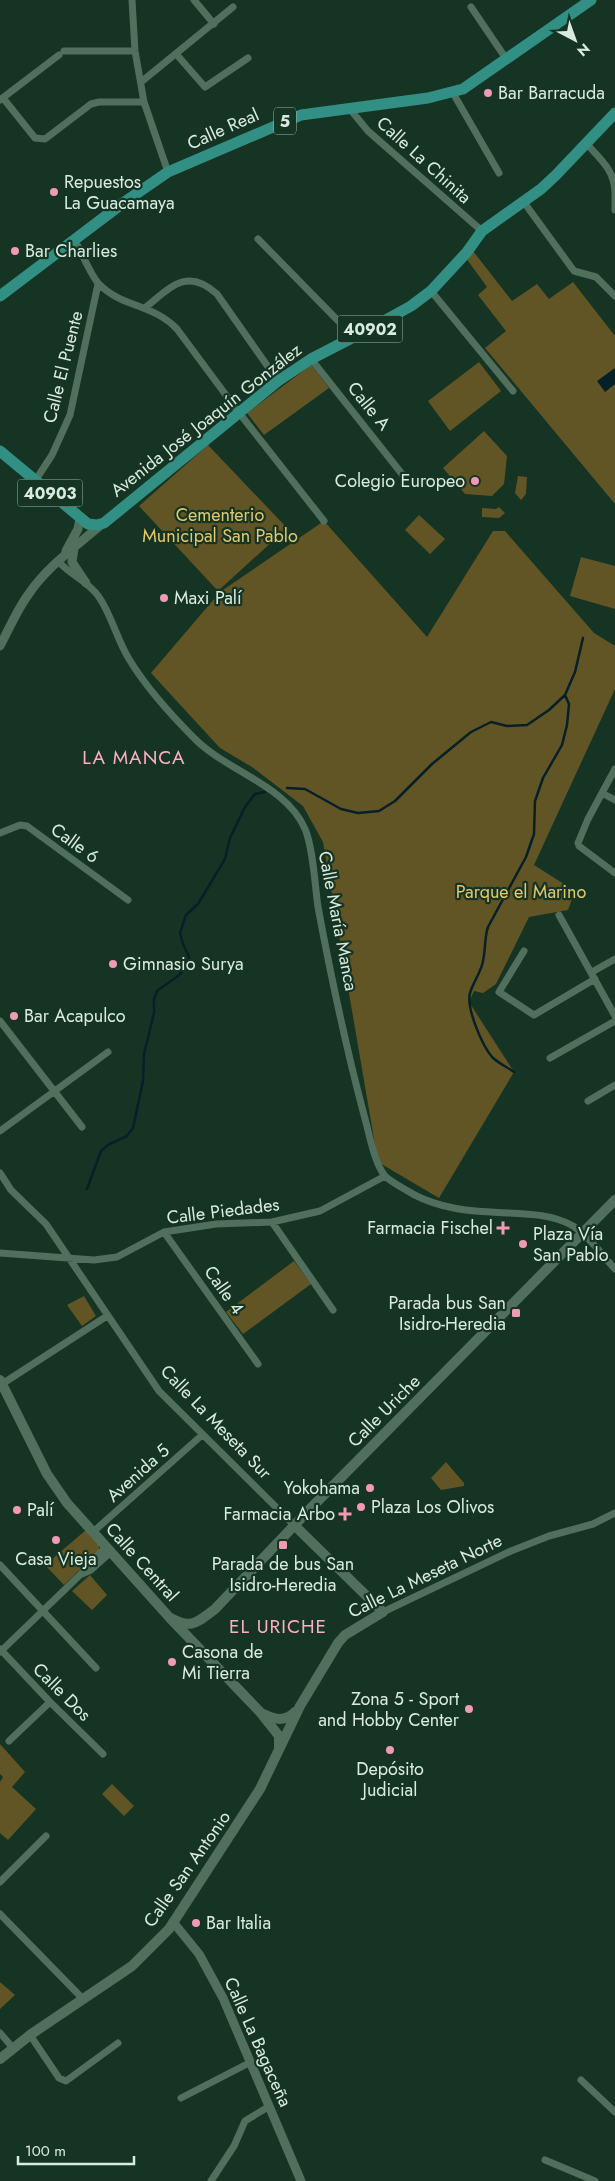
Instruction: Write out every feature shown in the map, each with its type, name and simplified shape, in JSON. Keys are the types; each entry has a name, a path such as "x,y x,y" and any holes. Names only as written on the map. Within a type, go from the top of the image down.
{"main road":[{"name":"Calle Real","path":"0,296 131,197 168,172 301,115 453,93 507,60 591,0"},
{"name":"Avenida José Joaquín González","path":"104,523 240,414 278,381 311,358 353,336 373,328 431,292 456,265 482,231 556,175 615,113"},
{"name":"40903","path":"0,451 88,524 97,525 104,523"},
{"name":"Calle Uriche","path":"169,1617 181,1624 189,1625 215,1609 294,1525 615,1200"},
{"name":"Calle Central","path":"1,1382 47,1474 67,1503 169,1617 260,1712 279,1736 279,1748"},
{"name":"Calle La Meseta Sur","path":"294,1525 383,1612"},
{"path":"285,1536 296,1531 304,1534"},
{"path":"345,1635 371,1609 368,1598"},
{"path":"199,1648 196,1634 205,1619 215,1609"},
{"name":"Calle La Meseta Norte","path":"279,1748 316,1677 345,1635 383,1612"},
{"path":"260,1712 281,1720 290,1716 300,1706"},
{"name":"Calle San Antonio","path":"0,2059 30,2035 132,1966 173,1922 260,1789 279,1748"}],"street":[{"path":"132,0 135,51 144,102 168,172"},
{"path":"194,0 214,24"},
{"path":"141,82 233,7"},
{"path":"471,7 507,60"},
{"path":"135,51 62,53 2,99 35,138 40,140 45,139 91,104 99,102 144,102"},
{"path":"177,54 203,86 208,86 248,58"},
{"path":"453,93 499,173"},
{"name":"Calle La Chinita","path":"349,108 368,131 482,231"},
{"path":"586,143 611,172 615,180 615,210"},
{"path":"523,201 574,272 596,277 615,296"},
{"path":"258,239 353,336"},
{"path":"75,241 98,284 120,298 146,307 166,318 177,329 240,414 324,521"},
{"path":"146,307 177,283 184,280 191,279 210,288 217,294 278,381"},
{"name":"Calle El Puente","path":"36,481 52,455 70,415 98,284"},
{"path":"431,292 513,390"},
{"name":"Calle A","path":"311,358 402,474"},
{"path":"58,561 72,541 78,529 80,518"},
{"name":"Avenida José Joaquín González","path":"0,646 28,594 58,561 104,523"},
{"path":"74,548 72,562 86,583"},
{"name":"Calle María Manca","path":"58,561 86,583 99,597 129,658 152,692 196,740 219,760 242,772 286,802 300,819 307,832 319,908 350,1061 370,1136 378,1162 385,1176"},
{"path":"615,769 578,843 579,846 615,873"},
{"path":"602,793 615,800"},
{"name":"Calle 6","path":"0,833 20,825 27,826 128,900"},
{"path":"559,915 615,1016"},
{"path":"524,951 500,992 534,1015 615,959"},
{"path":"0,1021 82,1127"},
{"path":"550,1058 615,1021"},
{"path":"0,1131 108,1052"},
{"path":"588,1101 615,1085"},
{"name":"Calle La Meseta Sur","path":"0,1173 11,1190 46,1224 159,1391 294,1525"},
{"path":"385,1176 416,1196 434,1204 463,1210 528,1214 546,1217 574,1226 615,1269"},
{"name":"Calle Piedades","path":"0,1253 94,1260 117,1256 164,1232 216,1224 272,1222 320,1211 385,1176"},
{"path":"272,1222 332,1310"},
{"name":"Calle 4","path":"164,1232 258,1364"},
{"path":"1,1382 107,1316"},
{"name":"Avenida 5","path":"93,1532 202,1435"},
{"name":"Calle La Meseta Norte","path":"383,1612 511,1551 549,1536 593,1524 615,1513"},
{"path":"0,1651 44,1612 81,1574 91,1570 109,1550"},
{"path":"0,1565 96,1668"},
{"name":"Calle Dos","path":"0,1651 103,1754"},
{"path":"10,1741 50,1702"},
{"path":"0,1882 46,1836"},
{"path":"0,1914 83,1999"},
{"name":"Calle La Bagaceña","path":"173,1922 199,1954 223,1998 301,2181"},
{"path":"0,2033 13,2048"},
{"path":"30,2035 59,2078 66,2081 118,2043"},
{"path":"181,2098 250,2064"},
{"path":"581,2080 615,2112"},
{"path":"211,2181 234,2146 245,2121 268,2107"},
{"path":"545,2160 595,2181"}],"green space":[{"path":"473,251 512,301 537,284 549,299 573,282 615,336 615,504 485,348 506,331 478,295 487,287 466,258"},
{"path":"479,362 501,391 450,431 428,401"},
{"path":"311,365 329,388 264,435 247,413"},
{"path":"484,431 507,456 504,484 492,496 465,494 443,468"},
{"name":"Cementerio Municipal San Pablo","path":"208,445 287,528 218,591 139,506"},
{"path":"518,476 527,477 526,494 521,500 515,493"},
{"path":"499,507 505,513 499,518 482,517 482,508 496,509"},
{"path":"419,515 445,539 430,554 405,530"},
{"name":"Parque el Marino","path":"324,521 427,637 493,531 505,531 594,633 615,646 615,689 534,865 575,891 568,910 529,917 496,984 483,993 474,991 469,1002 514,1072 439,1198 378,1162 323,842 303,806 252,767 220,748 151,673 220,592"},
{"path":"581,557 615,566 615,609 570,596"},
{"path":"294,1261 311,1284 243,1334 226,1312"},
{"path":"84,1296 96,1316 82,1326 67,1305"},
{"path":"446,1462 464,1483 464,1486 441,1490 431,1478"},
{"path":"86,1530 99,1545 99,1551 64,1585 45,1565"},
{"path":"90,1575 107,1595 92,1610 72,1591"},
{"path":"0,1744 25,1772 12,1787 36,1809 8,1840 0,1833 0,1782 3,1777 0,1774"},
{"path":"112,1784 134,1806 124,1816 102,1794"},
{"path":"0,1982 15,1995 0,2009"}],"water":[{"path":"615,368 615,384 605,392 597,381"}],"waterway":[{"path":"514,1072 492,1057 484,1044 470,1008 470,993 482,965 488,927 526,857 534,834 535,801 543,778 562,745 567,725 569,704 565,695 575,672 583,638"},
{"path":"287,788 305,789 341,809 358,813 379,811 395,801 432,764 471,732 491,722 507,726 527,725 549,710 565,695"},
{"path":"87,1189 101,1151 108,1145 127,1136 133,1128 143,1081 144,1054 154,1013 154,999 157,991 178,976 188,964 189,957 180,933 186,915 198,904 225,859 230,838 245,807 255,794 265,792"}],"place":[{"name":"Bar Barracuda","path":"488,93"},
{"name":"Repuestos La Guacamaya","path":"54,192"},
{"name":"Bar Charlies","path":"15,251"},
{"name":"Colegio Europeo","path":"475,481"},
{"name":"Maxi Palí","path":"164,598"},
{"name":"Gimnasio Surya","path":"113,964"},
{"name":"Bar Acapulco","path":"14,1016"},
{"name":"Farmacia Fischel","path":"503,1228"},
{"name":"Plaza Vía San Pablo","path":"523,1244"},
{"name":"Parada bus San Isidro-Heredia","path":"516,1313"},
{"name":"Yokohama","path":"370,1488"},
{"name":"Plaza Los Olivos","path":"361,1507"},
{"name":"Palí","path":"17,1510"},
{"name":"Farmacia Arbo","path":"345,1514"},
{"name":"Casa Vieja","path":"56,1540"},
{"name":"Parada de bus San Isidro-Heredia","path":"283,1545"},
{"name":"Casona de Mi Tierra","path":"172,1662"},
{"name":"Zona 5 - Sport and Hobby Center","path":"469,1709"},
{"name":"Depósito Judicial","path":"390,1750"},
{"name":"Bar Italia","path":"196,1923"}],"district":[{"name":"LA MANCA","path":"134,757"},
{"name":"EL URICHE","path":"278,1626"}]}
